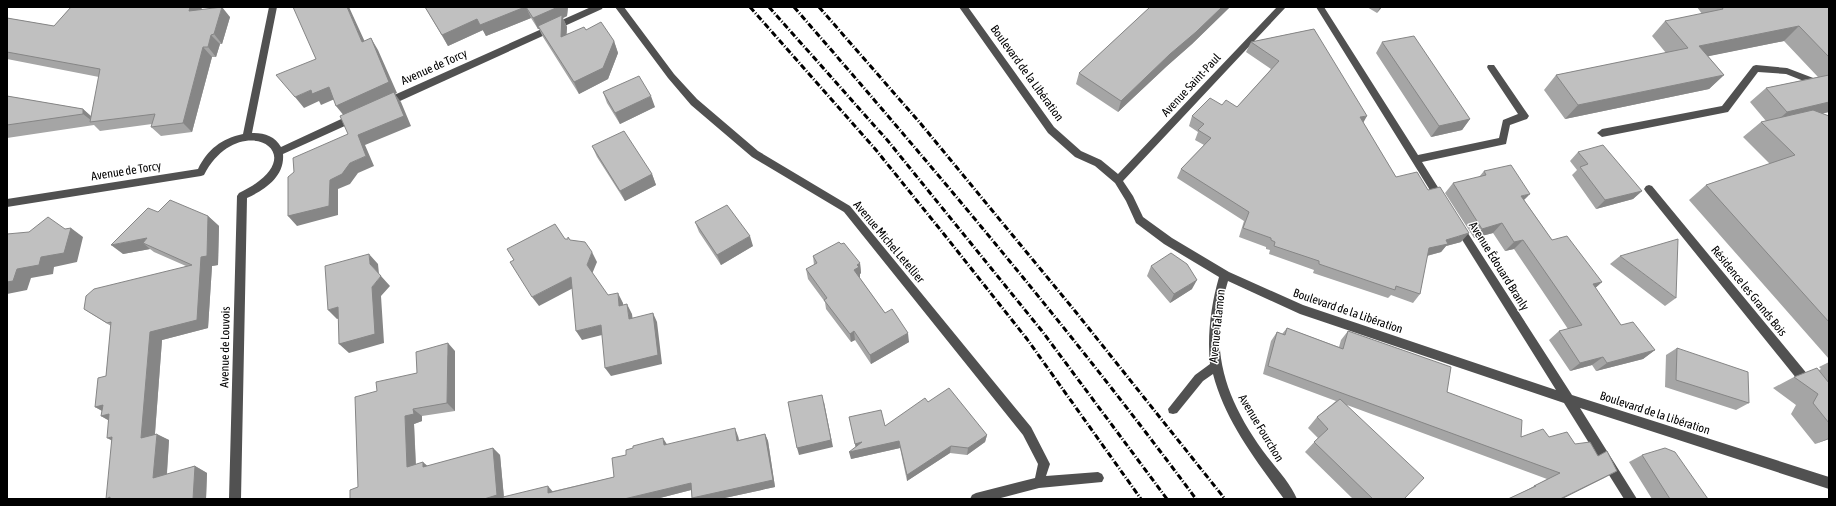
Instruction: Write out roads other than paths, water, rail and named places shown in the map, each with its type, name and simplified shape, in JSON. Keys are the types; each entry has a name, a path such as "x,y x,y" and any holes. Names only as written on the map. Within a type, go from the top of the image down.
{"street":[{"path":"247,137 273,7"},
{"name":"Avenue de Torcy","path":"381,106 599,7"},
{"name":"Avenue Michel Letellier","path":"619,7 671,76 694,102 755,154 847,209 1027,431 1044,464 1039,482"},
{"name":"Boulevard de la Libération","path":"963,7 1051,130 1078,154 1098,164 1118,180 1130,199 1139,220 1168,241 1225,275 1300,309 1567,399 1829,483"},
{"name":"Avenue Saint-Paul","path":"1118,180 1282,7"},
{"path":"1320,7 1446,206"},
{"path":"1416,159 1503,141 1506,123 1524,116 1491,68"},
{"path":"1602,133 1725,109 1756,68 1787,71 1829,88"},
{"path":"279,152 366,112"},
{"name":"Avenue de Torcy","path":"7,203 201,172 207,160 218,149 232,141 247,137 258,137 267,140 275,145 279,152"},
{"name":"Avenue de Louvois","path":"235,499 242,196 258,189 271,177 278,164 279,152"},
{"name":"Résidence les Grands Bois","path":"1649,189 1814,392"},
{"name":"Avenue Édouard Branly","path":"1454,220 1631,499"},
{"name":"Avenue Talamon","path":"1173,409 1199,378 1216,366 1215,350 1218,295 1225,275"},
{"name":"Avenue Fourchon","path":"1216,366 1221,383 1237,418 1291,499"},
{"path":"976,499 1039,482 1098,478"}],"railway":[{"path":"750,7 876,150 947,238 1027,339 1141,499"},
{"path":"769,7 888,141 1042,331 1167,499"},
{"path":"794,7 898,127 1000,249 1100,373 1196,499"},
{"path":"819,7 921,124 1075,311 1225,499"}]}
